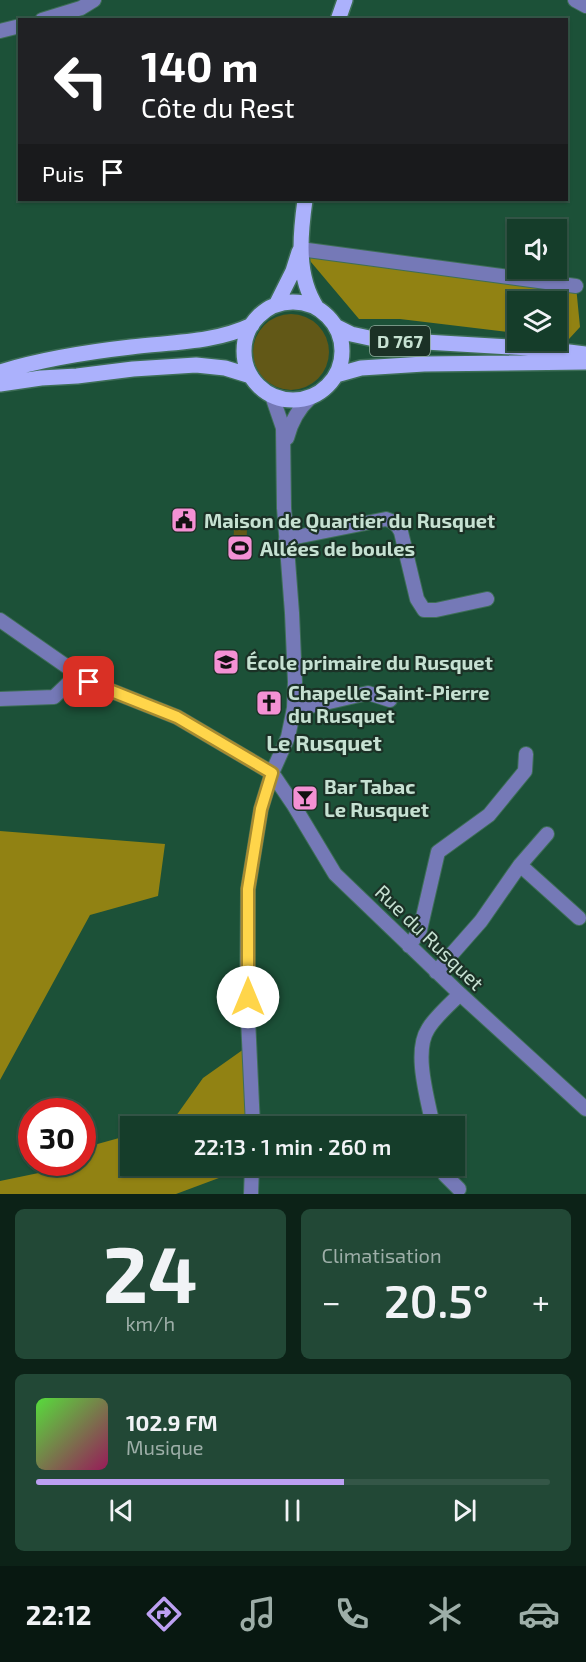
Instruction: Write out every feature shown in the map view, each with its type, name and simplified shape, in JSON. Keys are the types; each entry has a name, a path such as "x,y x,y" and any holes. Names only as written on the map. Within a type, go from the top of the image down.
{"main road":[{"path":"339,18 345,0"},
{"path":"304,201 300,249 306,286 317,308 335,326 341,342 342,359 336,375 325,389 310,398 295,401 272,396 260,388 247,368 245,341 252,325 267,310 276,305 297,302 317,308"},
{"path":"276,305 300,249"},
{"path":"0,372 69,355 221,337 252,325"},
{"name":"D 767","path":"335,326 351,334 380,340 545,349 586,354"},
{"name":"D 767","path":"336,375 362,368 413,365 586,362"},
{"path":"0,384 133,369 196,366 225,368 251,376"}],"street":[{"path":"48,18 81,8 94,0"},
{"path":"575,0 586,6"},
{"path":"0,31 18,26"},
{"path":"300,249 576,286"},
{"path":"254,1116 248,997 248,889 261,809 272,773 288,737 294,708 295,682 286,539 283,428 272,396"},
{"path":"284,449 294,417 310,398"},
{"path":"286,539 386,519 391,520 401,532 417,599 424,610 436,610 487,599"},
{"path":"0,620 89,682 177,717 272,773"},
{"path":"0,699 54,697 78,674"},
{"path":"294,708 368,693 390,700"},
{"path":"409,946 420,930 438,852 489,815 525,771 526,754"},
{"name":"Rue du Rusquet","path":"272,773 335,874 460,994 580,1097 586,1109"},
{"path":"436,972 481,921 519,865 547,834"},
{"path":"519,865 579,918"},
{"path":"431,1116 421,1061 422,1044 428,1029 460,994"},
{"path":"251,1194 252,1176"},
{"path":"446,1176 459,1189"}],"shaded area":[{"path":"300,249 507,277 507,279 576,286 580,327 567,339 567,291 507,291 507,332 400,319 359,319"},
{"path":"284,314 298,314 312,320 323,331 329,345 326,367 318,379 298,390 284,390 270,384 259,373 253,359 253,345 259,331 270,320"},
{"name":"Allées de boules","path":"234,527 247,528 246,557 233,555"},
{"path":"0,831 165,844 158,896 90,915 0,1080"},
{"path":"251,1044 252,1116 176,1116 203,1078"},
{"path":"120,1138 120,1176 224,1176 176,1194 0,1194 0,1181 24,1176 96,1176 96,1144"}],"place":[{"name":"Maison de Quartier du Rusquet","path":"184,520"},
{"name":"Allées de boules","path":"240,548"},
{"name":"École primaire du Rusquet","path":"226,662"},
{"name":"Chapelle Saint-Pierre du Rusquet","path":"269,703"},
{"name":"Bar Tabac Le Rusquet","path":"305,798"}],"district":[{"name":"Le Rusquet","path":"324,742"}],"route":[{"path":"89,682 177,717 272,773 261,809 248,889 248,997"}]}
